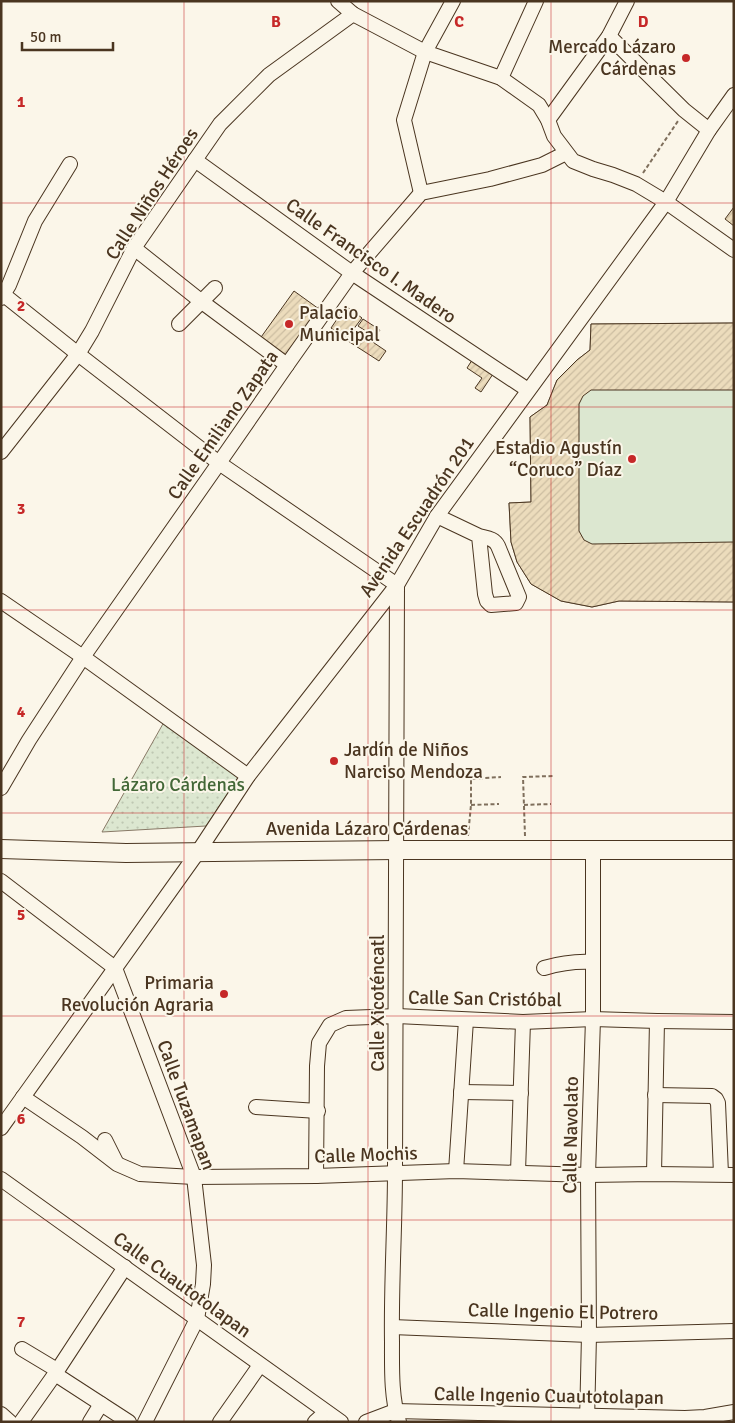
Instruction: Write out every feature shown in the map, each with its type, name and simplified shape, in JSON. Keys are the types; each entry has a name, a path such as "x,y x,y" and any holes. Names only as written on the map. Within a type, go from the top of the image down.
{"main road":[{"name":"Avenida Lázaro Cárdenas","path":"397,844 468,838 525,838 694,844 734,850"},
{"name":"Avenida Lázaro Cárdenas","path":"1,842 201,847 397,844 594,850 694,844 734,839"},
{"name":"Avenida Lázaro Cárdenas","path":"1,849 126,853 201,847"}],"street":[{"path":"338,1 353,14 425,52 501,78 539,105 548,120 554,136 573,161 636,184 666,202 734,250"},
{"path":"453,1 425,52 404,120 421,193 499,177 542,165 566,153"},
{"path":"501,78 536,1"},
{"path":"548,120 608,36 627,1"},
{"name":"Calle Niños Héroes","path":"1,452 78,354 92,331 134,248 220,124 268,75 353,14"},
{"path":"608,36 684,110 709,130"},
{"name":"Avenida Escuadrón 201","path":"1,1128 201,847 248,776 397,585 437,516 666,202 709,130 734,95"},
{"name":"Calle Francisco I. Madero","path":"195,160 352,273 528,390"},
{"path":"70,164 35,221 2,297 220,463 397,585"},
{"name":"Calle Emiliano Zapata","path":"1,788 29,740 83,657 287,365 352,273 421,193"},
{"path":"134,248 202,302 287,365"},
{"path":"179,324 215,288"},
{"path":"437,516 495,542 519,597 516,603 491,605 487,601 479,536"},
{"name":"Calle Xicoténcatl","path":"397,585 395,1172 392,1327 392,1373 397,1416"},
{"path":"1,601 83,657 248,776"},
{"name":"Calle Navolato","path":"587,1419 589,1335 588,1175 593,1019 594,850"},
{"path":"1,881 115,968"},
{"path":"544,968 573,961 593,962"},
{"name":"Calle Tuzamapan","path":"115,968 194,1177 204,1265 197,1319 145,1422"},
{"name":"Calle San Cristóbal","path":"316,1176 319,1044 330,1025 346,1018 396,1016 523,1022 593,1019 734,1022"},
{"path":"456,1171 466,1020"},
{"path":"654,1174 657,1021"},
{"path":"518,1172 523,1022"},
{"path":"461,1092 520,1093"},
{"path":"655,1095 712,1096 716,1099 727,1175"},
{"name":"Calle Mochis","path":"23,1097 82,1137 117,1164 140,1174 194,1177 316,1176 456,1171 588,1175 727,1175"},
{"path":"256,1107 318,1110"},
{"path":"105,1140 117,1164"},
{"name":"Calle Cuautotolapan","path":"1,1179 341,1422"},
{"path":"21,1422 125,1267"},
{"name":"Calle Ingenio El Potrero","path":"392,1327 589,1335 734,1331"},
{"path":"22,1348 129,1422"},
{"path":"220,1422 260,1365"},
{"path":"90,1422 101,1404"},
{"path":"315,1422 326,1412"},
{"name":"Calle Ingenio Cuautotolapan","path":"366,1422 397,1416 587,1419 685,1418 734,1412"},
{"path":"1,1414 10,1422"}],"path":[{"path":"636,184 684,110"},
{"path":"525,838 523,777 553,776"},
{"path":"468,838 471,779 501,777"},
{"path":"471,805 499,804"},
{"path":"524,805 551,804"}],"green space":[{"name":"Estadio Agustín “Coruco” Díaz","path":"734,323 734,602 619,601 592,607 561,601 531,584 517,562 511,542 509,503 531,502 530,417 547,405 557,380 590,350 591,324"},
{"name":"Lázaro Cárdenas","path":"164,722 239,777 206,826 102,832"}],"building":[{"path":"734,207 734,226 725,219"},
{"name":"Palacio Municipal","path":"294,291 319,309 283,358 259,340"},
{"path":"346,306 362,318 346,339 331,328"},
{"path":"363,319 380,330 375,337 358,326"},
{"path":"734,323 734,390 591,390 583,396 579,404 579,531 584,540 592,544 734,542 734,602 619,601 592,607 561,601 531,584 517,562 511,542 509,503 531,502 530,417 547,405 557,380 590,350 591,324"},
{"path":"355,330 386,351 379,361 348,341"},
{"path":"474,357 495,371 481,392 475,388 482,378 467,368"}],"place":[{"name":"Mercado Lázaro Cárdenas","path":"686,58"},
{"name":"Palacio Municipal","path":"289,324"},
{"name":"Estadio Agustín “Coruco” Díaz","path":"632,459"},
{"name":"Jardín de Niños Narciso Mendoza","path":"334,761"},
{"name":"Primaria Revolución Agraria","path":"224,994"}]}
